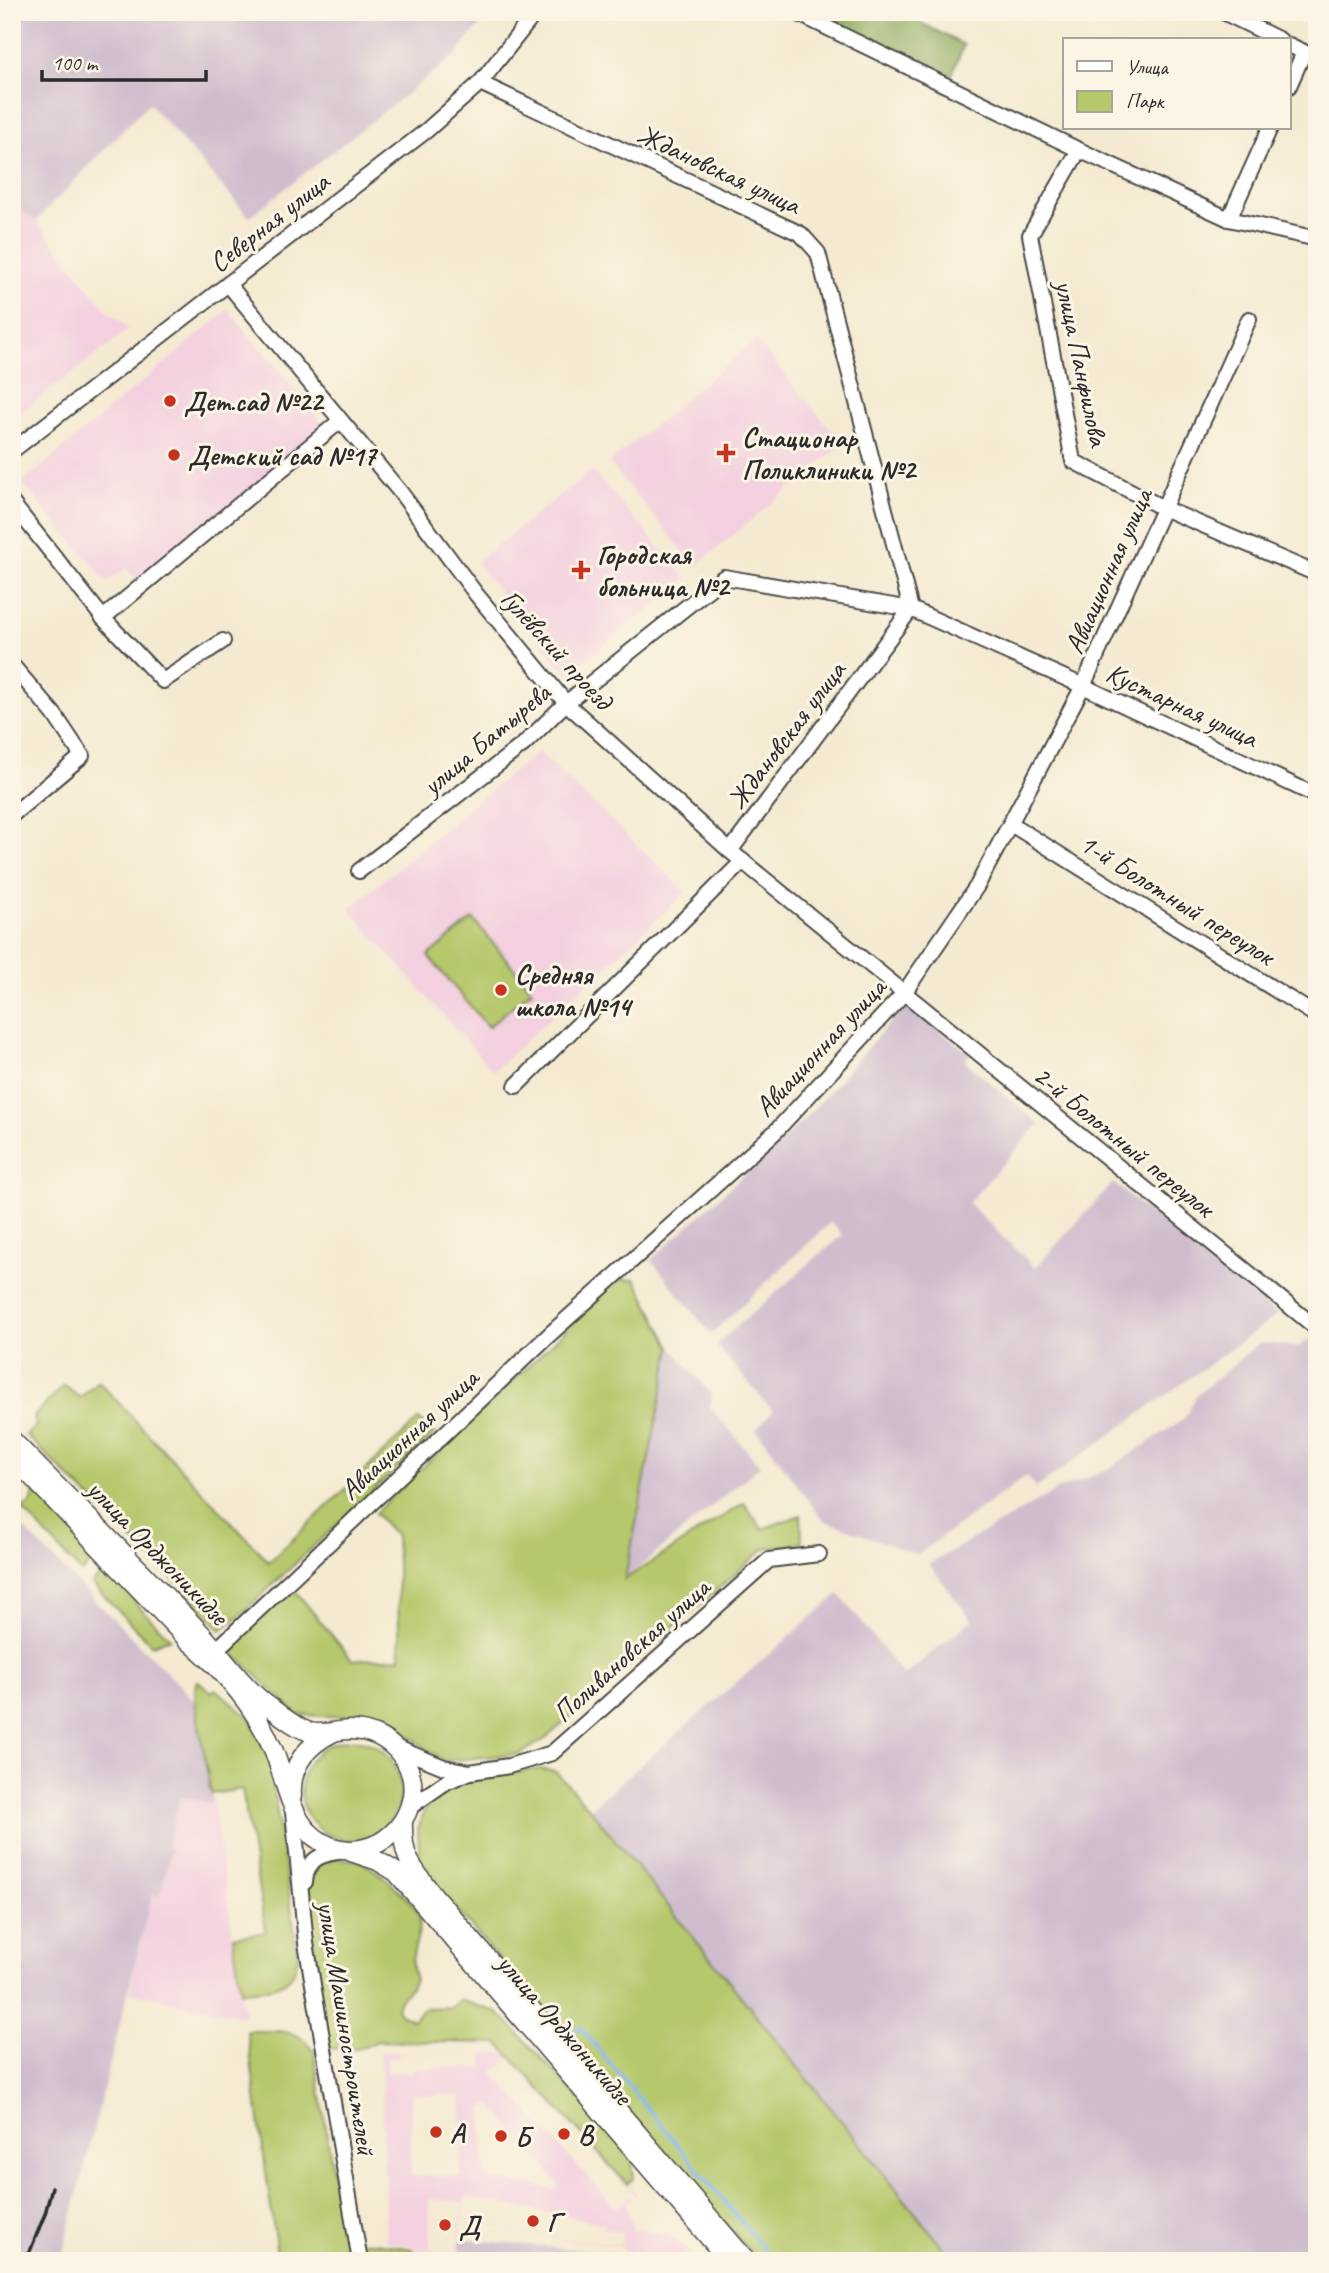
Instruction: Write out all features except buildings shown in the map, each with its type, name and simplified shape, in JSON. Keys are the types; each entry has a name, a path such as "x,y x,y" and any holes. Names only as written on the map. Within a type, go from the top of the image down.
{"main road":[{"name":"улица Орджоникидзе","path":"12,1440 216,1650 257,1705"},
{"name":"улица Орджоникидзе","path":"12,1455 189,1641 257,1705"},
{"path":"257,1705 312,1733 366,1731 381,1737 394,1747 411,1775 412,1791 407,1815 393,1835 364,1849 347,1850 332,1847 306,1830 298,1817 257,1705"},
{"path":"293,1803 293,1776 304,1752 317,1740 333,1732"},
{"name":"улица Орджоникидзе","path":"407,1815 402,1844 409,1863 430,1891 747,2261"},
{"name":"улица Орджоникидзе","path":"347,1850 378,1861 396,1872 729,2261"}],"street":[{"name":"Северная улица","path":"12,451 426,131 481,83 536,12"},
{"path":"794,12 1079,150 1229,219 1317,239"},
{"path":"1223,12 1276,38"},
{"path":"1290,45 1304,52 1290,84"},
{"name":"Ждановская улица","path":"481,83 801,234 818,253 911,609 730,851"},
{"path":"1229,219 1269,130"},
{"name":"улица Панфилова","path":"1079,150 1030,235 1073,461 1163,508 1317,573"},
{"name":"Гулёвский проезд","path":"228,284 401,493 476,594 566,704 730,851 904,993"},
{"name":"Авиационная улица","path":"216,1650 558,1326 775,1132 904,993 977,886 1083,686 1249,319"},
{"path":"103,618 340,421"},
{"path":"12,503 103,618 163,681 223,641"},
{"name":"улица Батырева","path":"359,871 524,744 566,704 724,577 911,609"},
{"name":"Кустарная улица","path":"911,609 1317,796"},
{"path":"12,665 54,714 82,756 12,815"},
{"name":"1-й Болотный переулок","path":"1011,824 1317,1016"},
{"path":"516,1086 743,861"},
{"name":"2-й Болотный переулок","path":"904,993 1314,1326"},
{"name":"Поливановская улица","path":"470,1772 509,1766 552,1753 769,1560 819,1554"},
{"path":"394,1747 444,1767 470,1772"},
{"path":"407,1815 446,1782 470,1772"},
{"name":"улица Машиностроителей","path":"293,1803 306,1943 360,2261"},
{"path":"306,1943 306,1869 314,1859 347,1850"}],"shaded area":[{"path":"12,12 490,12 456,55 249,217 149,103 36,221 12,204"},
{"path":"12,204 36,221 109,313 128,330 12,420"},
{"name":"Детский сад №17","path":"228,310 326,427 139,582 126,568 107,582 22,483"},
{"name":"Стационар Поликлиники №2","path":"756,340 843,444 696,566 609,463"},
{"name":"Городская больница №2","path":"592,470 686,578 567,675 476,562"},
{"name":"Средняя школа №14","path":"538,751 686,892 493,1071 349,909"},
{"path":"905,1005 970,1054 965,1061 1039,1124 968,1203 1035,1268 1113,1183 1278,1315 1036,1488 1026,1476 917,1555 823,1520 756,1429 773,1411 716,1345 842,1235 831,1222 711,1334 651,1260 809,1115"},
{"path":"1317,1334 1317,2261 954,2261 590,1809 839,1594 904,1676 972,1620 929,1564 1059,1489 1105,1471 1184,1419 1196,1396 1259,1343 1298,1347"},
{"path":"671,1347 712,1395 710,1407 760,1466 624,1580"},
{"path":"12,1517 195,1701 213,1803 180,1797 167,1847 171,1849 160,1896 152,1895 61,2261 12,2261"},
{"path":"180,1797 213,1803 245,2017 129,1992 152,1894 160,1896 167,1847"},
{"path":"381,2052 510,2054 636,2194 626,2203 633,2229 669,2235 690,2253 663,2259 627,2253 621,2247 582,2240 581,2243 462,2219 456,2255 386,2241","holes":["399,2053 483,2054 483,2068 413,2068 413,2073 387,2073 387,2058 398,2058","510,2058 634,2194 631,2198 628,2196 616,2208 493,2073","411,2095 461,2095 461,2176 411,2176","487,2104 491,2105 558,2182 559,2188 556,2190 484,2177 483,2109","466,2197 604,2224 604,2229 623,2233 621,2245 581,2239 580,2242 462,2218","429,2199 464,2202 455,2254 430,2249"]},
{"path":"461,2239 623,2254 621,2261 413,2261 413,2249 458,2258"}],"green space":[{"path":"811,12 900,12 964,45 944,93 947,83"},
{"path":"473,919 532,990 488,1027 428,956"},
{"path":"635,1279 671,1347 625,1579 744,1503 762,1529 801,1515 802,1543 764,1549 545,1739 520,1754 443,1761 386,1718 298,1715 234,1654 234,1643 293,1588 352,1660 400,1658 396,1536 375,1513 618,1280"},
{"path":"98,1381 269,1562 419,1419 434,1434 221,1630 186,1592 188,1589 180,1580 176,1582 26,1435 36,1426 34,1416 64,1385 80,1398"},
{"path":"34,1490 97,1555 82,1573 21,1508 30,1504"},
{"path":"108,1568 127,1585 136,1604 170,1638 152,1645 92,1584"},
{"path":"198,1681 212,1692 216,1689 252,1720 269,1757 298,1955 292,1975 279,1985 241,1992 233,1937 266,1932 242,1789 211,1794 195,1701"},
{"path":"351,1740 370,1744 386,1755 397,1771 401,1790 397,1809 386,1825 370,1836 351,1840 332,1836 316,1825 305,1809 301,1790 305,1771 316,1755 332,1744"},
{"path":"540,1769 556,1772 590,1809 954,2261 758,2261 420,1867 418,1826 427,1805 463,1780"},
{"path":"333,1859 349,1859 365,1864 404,1895 419,1916 419,1932 412,1963 415,1980 396,2007 399,2013 413,2020 424,2008 452,2007 459,2000 496,2012 631,2154 634,2178 627,2184 498,2043 377,2041 359,2048 328,2048 306,1892 316,1866"},
{"path":"247,2031 294,2034 308,2043 314,2052 347,2261 278,2261"},
{"path":"364,2241 413,2249 413,2261 361,2261 358,2245"}],"waterway":[{"path":"566,2030 575,2031 580,2027 774,2261"}],"railway":[{"path":"26,2261 45,2214 52,2187"}],"place":[{"name":"Дет.сад №22","path":"170,401"},
{"name":"Стационар Поликлиники №2","path":"726,453"},
{"name":"Детский сад №17","path":"174,455"},
{"name":"Городская больница №2","path":"581,570"},
{"name":"Средняя школа №14","path":"501,990"},
{"name":"А","path":"436,2132"},
{"name":"В","path":"564,2134"},
{"name":"Б","path":"501,2136"},
{"name":"Г","path":"533,2221"},
{"name":"Д","path":"445,2225"}]}
